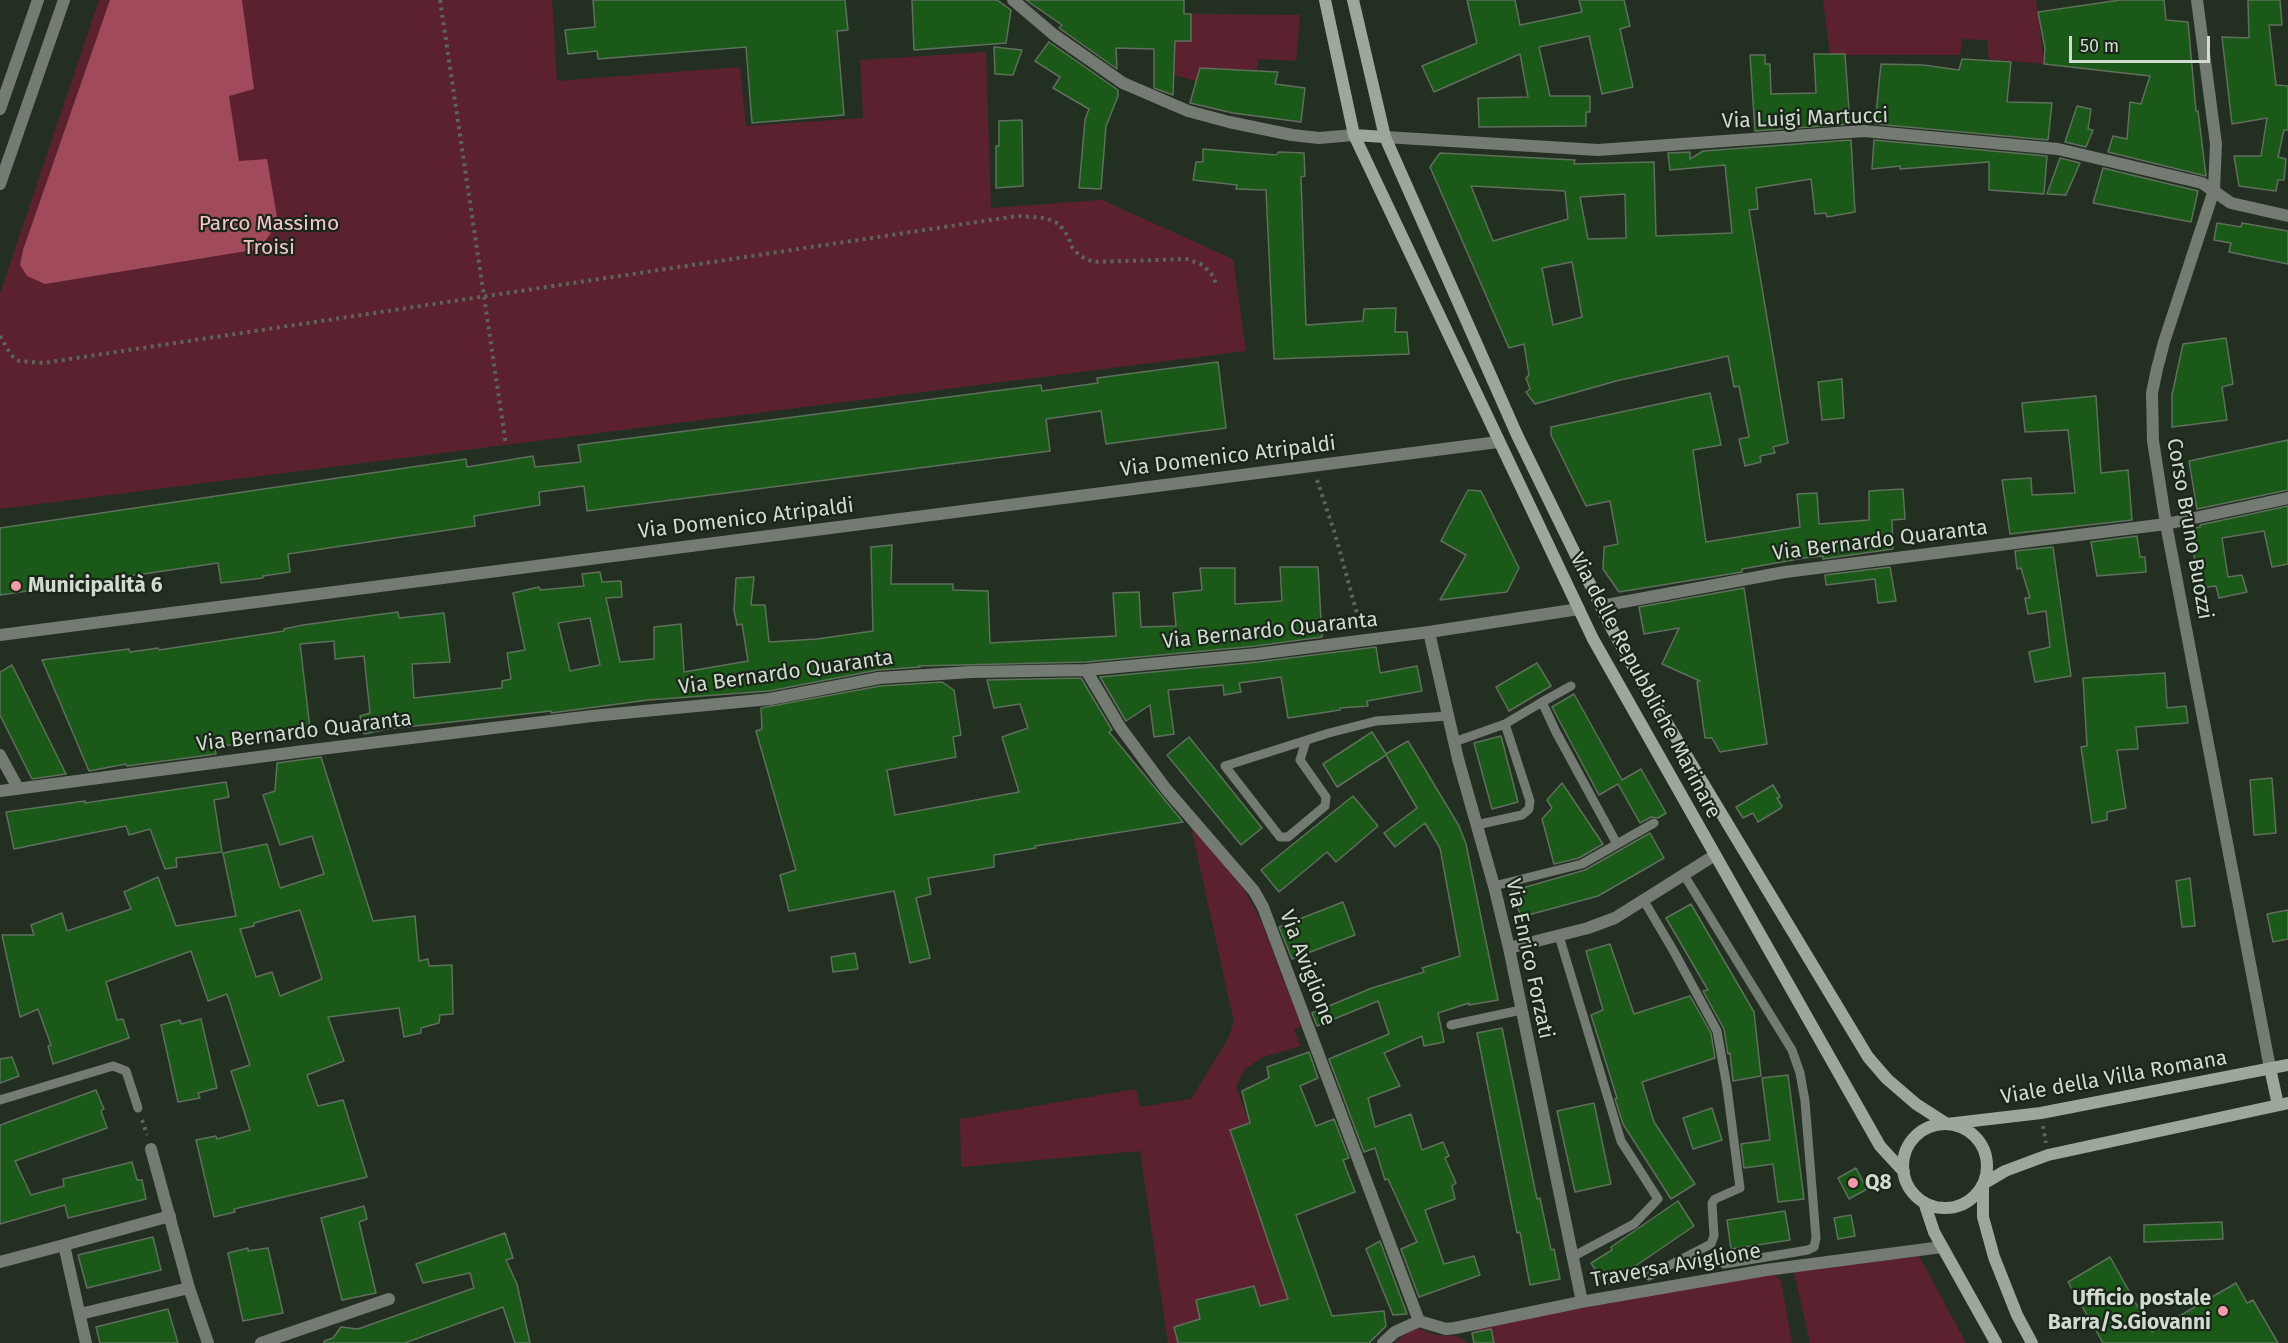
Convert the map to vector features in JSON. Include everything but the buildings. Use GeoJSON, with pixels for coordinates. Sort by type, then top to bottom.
{"type":"FeatureCollection","features":[{"type":"Feature","properties":{"kind":"main road","name":"Via delle Repubbliche Marinare"},"geometry":{"type":"LineString","coordinates":[[1326,0],[1354,135],[1593,639],[1880,1146],[1904,1172]]}},
{"type":"Feature","properties":{"kind":"main road","name":"Via delle Repubbliche Marinare"},"geometry":{"type":"LineString","coordinates":[[1353,0],[1385,137],[1517,435],[1632,665],[1868,1057],[1887,1079],[1916,1104],[1947,1124]]}},
{"type":"Feature","properties":{"kind":"main road"},"geometry":{"type":"LineString","coordinates":[[1354,135],[1385,137]]}},
{"type":"Feature","properties":{"kind":"main road"},"geometry":{"type":"LineString","coordinates":[[1498,442],[1517,435]]}},
{"type":"Feature","properties":{"kind":"main road"},"geometry":{"type":"LineString","coordinates":[[1579,609],[1601,606]]}},
{"type":"Feature","properties":{"kind":"main road","name":"Viale della Villa Romana"},"geometry":{"type":"LineString","coordinates":[[1947,1124],[2041,1113],[2288,1065]]}},
{"type":"Feature","properties":{"kind":"main road"},"geometry":{"type":"LineString","coordinates":[[2032,1343],[2017,1315],[1994,1257],[1983,1217],[1983,1184],[1987,1162],[1982,1146],[1973,1135],[1962,1128],[1947,1124],[1934,1126],[1919,1133],[1906,1151],[1904,1172],[1906,1182],[1915,1196],[1924,1202],[1941,1208],[1953,1207],[1968,1202],[1983,1184],[2005,1171],[2048,1155],[2283,1104],[2271,1068]]}},
{"type":"Feature","properties":{"kind":"main road"},"geometry":{"type":"LineString","coordinates":[[1924,1202],[1934,1232],[1996,1343]]}},
{"type":"Feature","properties":{"kind":"street"},"geometry":{"type":"LineString","coordinates":[[0,109],[38,0]]}},
{"type":"Feature","properties":{"kind":"street"},"geometry":{"type":"LineString","coordinates":[[0,184],[64,0]]}},
{"type":"Feature","properties":{"kind":"street"},"geometry":{"type":"LineString","coordinates":[[1013,0],[1054,35],[1123,83],[1179,108],[1229,122],[1292,135],[1319,138],[1354,135]]}},
{"type":"Feature","properties":{"kind":"street","name":"Corso Bruno Buozzi"},"geometry":{"type":"LineString","coordinates":[[2197,0],[2216,144],[2214,190],[2164,342],[2152,393],[2152,441],[2271,1068]]}},
{"type":"Feature","properties":{"kind":"street","name":"Via Luigi Martucci"},"geometry":{"type":"LineString","coordinates":[[1385,137],[1598,150],[1864,132],[2058,149],[2202,183],[2231,202],[2288,216]]}},
{"type":"Feature","properties":{"kind":"street","name":"Via Domenico Atripaldi"},"geometry":{"type":"LineString","coordinates":[[0,635],[1498,442]]}},
{"type":"Feature","properties":{"kind":"street","name":"Via Bernardo Quaranta"},"geometry":{"type":"LineString","coordinates":[[1601,606],[1785,572],[2166,524],[2288,498]]}},
{"type":"Feature","properties":{"kind":"street","name":"Via Bernardo Quaranta"},"geometry":{"type":"LineString","coordinates":[[0,791],[592,716],[770,699],[879,678],[971,672],[1086,670],[1257,654],[1429,632],[1579,609]]}},
{"type":"Feature","properties":{"kind":"street","name":"Via Enrico Forzati"},"geometry":{"type":"LineString","coordinates":[[1429,632],[1454,742],[1509,948],[1581,1297]]}},
{"type":"Feature","properties":{"kind":"street","name":"Via Aviglione"},"geometry":{"type":"LineString","coordinates":[[1086,670],[1126,736],[1166,789],[1254,891],[1263,908],[1419,1321]]}},
{"type":"Feature","properties":{"kind":"street"},"geometry":{"type":"LineString","coordinates":[[0,755],[18,788]]}},
{"type":"Feature","properties":{"kind":"street"},"geometry":{"type":"LineString","coordinates":[[1509,948],[1559,936],[1615,918],[1715,855]]}},
{"type":"Feature","properties":{"kind":"street"},"geometry":{"type":"LineString","coordinates":[[151,1149],[189,1288],[208,1343]]}},
{"type":"Feature","properties":{"kind":"street"},"geometry":{"type":"LineString","coordinates":[[0,1262],[170,1216]]}},
{"type":"Feature","properties":{"kind":"street"},"geometry":{"type":"LineString","coordinates":[[64,1245],[86,1343]]}},
{"type":"Feature","properties":{"kind":"street","name":"Traversa Aviglione"},"geometry":{"type":"LineString","coordinates":[[1419,1321],[1436,1327],[1455,1328],[1581,1302],[1766,1270],[1942,1247]]}},
{"type":"Feature","properties":{"kind":"street"},"geometry":{"type":"LineString","coordinates":[[80,1314],[189,1288]]}},
{"type":"Feature","properties":{"kind":"street"},"geometry":{"type":"LineString","coordinates":[[261,1343],[389,1299]]}},
{"type":"Feature","properties":{"kind":"street"},"geometry":{"type":"LineString","coordinates":[[1383,1343],[1395,1332],[1419,1321]]}},
{"type":"Feature","properties":{"kind":"lane"},"geometry":{"type":"LineString","coordinates":[[1454,742],[1506,724],[1571,686]]}},
{"type":"Feature","properties":{"kind":"lane"},"geometry":{"type":"LineString","coordinates":[[1542,702],[1565,750],[1617,844]]}},
{"type":"Feature","properties":{"kind":"lane"},"geometry":{"type":"LineString","coordinates":[[1306,741],[1300,760],[1326,797],[1325,806],[1288,837],[1280,837],[1225,766],[1329,733],[1376,721],[1448,716]]}},
{"type":"Feature","properties":{"kind":"lane"},"geometry":{"type":"LineString","coordinates":[[1476,825],[1522,815],[1530,809],[1530,801],[1506,724]]}},
{"type":"Feature","properties":{"kind":"lane"},"geometry":{"type":"LineString","coordinates":[[1494,886],[1582,864],[1654,823]]}},
{"type":"Feature","properties":{"kind":"lane"},"geometry":{"type":"LineString","coordinates":[[1684,875],[1792,1050],[1797,1060],[1805,1101],[1816,1244],[1808,1250],[1724,1264]]}},
{"type":"Feature","properties":{"kind":"lane"},"geometry":{"type":"LineString","coordinates":[[1644,901],[1717,1030],[1740,1188],[1715,1199],[1712,1203],[1714,1236],[1711,1244],[1649,1276]]}},
{"type":"Feature","properties":{"kind":"lane"},"geometry":{"type":"LineString","coordinates":[[1559,936],[1621,1142],[1658,1198],[1634,1224],[1572,1257]]}},
{"type":"Feature","properties":{"kind":"lane"},"geometry":{"type":"LineString","coordinates":[[1451,1025],[1521,1010]]}},
{"type":"Feature","properties":{"kind":"lane"},"geometry":{"type":"LineString","coordinates":[[0,1100],[113,1066],[126,1071],[138,1108]]}},
{"type":"Feature","properties":{"kind":"path"},"geometry":{"type":"LineString","coordinates":[[440,0],[506,445]]}},
{"type":"Feature","properties":{"kind":"path"},"geometry":{"type":"LineString","coordinates":[[0,336],[11,356],[19,361],[43,363],[1017,216],[1046,218],[1059,224],[1080,256],[1093,262],[1187,259],[1203,265],[1213,276],[1217,286]]}},
{"type":"Feature","properties":{"kind":"path"},"geometry":{"type":"LineString","coordinates":[[1312,466],[1335,534],[1364,640]]}},
{"type":"Feature","properties":{"kind":"path"},"geometry":{"type":"LineString","coordinates":[[138,1108],[151,1149]]}},
{"type":"Feature","properties":{"kind":"path"},"geometry":{"type":"LineString","coordinates":[[2043,1123],[2046,1143]]}},
{"type":"Feature","properties":{"kind":"green space","name":"Parco Massimo Troisi"},"geometry":{"type":"Polygon","coordinates":[[[99,0],[552,0],[557,81],[740,67],[746,126],[863,118],[860,60],[986,52],[991,208],[1102,200],[1233,259],[1246,351],[0,509],[0,294],[99,0]]]}},
{"type":"Feature","properties":{"kind":"green space"},"geometry":{"type":"Polygon","coordinates":[[[1823,0],[2036,0],[2044,64],[1989,59],[1987,40],[1962,39],[1960,55],[1830,55],[1823,0]]]}},
{"type":"Feature","properties":{"kind":"green space"},"geometry":{"type":"Polygon","coordinates":[[[1191,14],[1300,15],[1296,61],[1259,59],[1257,70],[1200,68],[1196,81],[1174,75],[1175,41],[1191,41],[1191,14]]]}},
{"type":"Feature","properties":{"kind":"green space"},"geometry":{"type":"Polygon","coordinates":[[[1190,822],[1245,891],[1261,921],[1301,1026],[1294,1030],[1301,1046],[1263,1057],[1245,1069],[1236,1086],[1249,1123],[1293,1211],[1337,1330],[1284,1343],[1168,1343],[1140,1151],[961,1167],[960,1119],[1136,1089],[1140,1107],[1191,1099],[1228,1039],[1234,1022],[1190,822]]]}},
{"type":"Feature","properties":{"kind":"green space"},"geometry":{"type":"Polygon","coordinates":[[[1919,1256],[1966,1343],[1810,1343],[1794,1272],[1919,1256]]]}},
{"type":"Feature","properties":{"kind":"green space"},"geometry":{"type":"Polygon","coordinates":[[[1774,1274],[1781,1281],[1792,1343],[1476,1343],[1474,1327],[1774,1274]]]}},
{"type":"Feature","properties":{"kind":"green space"},"geometry":{"type":"Polygon","coordinates":[[[1418,1328],[1435,1335],[1456,1336],[1468,1343],[1394,1343],[1408,1332],[1418,1328]]]}},
{"type":"Feature","properties":{"kind":"shaded area"},"geometry":{"type":"Polygon","coordinates":[[[110,0],[242,0],[254,89],[229,96],[239,161],[267,159],[277,217],[271,233],[259,249],[45,284],[27,276],[20,265],[23,250],[110,0]]]}},
{"type":"Feature","properties":{"kind":"place","name":"Municipalità 6"},"geometry":{"type":"Point","coordinates":[16,586]}},
{"type":"Feature","properties":{"kind":"place","name":"Q8"},"geometry":{"type":"Point","coordinates":[1853,1183]}},
{"type":"Feature","properties":{"kind":"place","name":"Ufficio postale Barra/S.Giovanni"},"geometry":{"type":"Point","coordinates":[2223,1311]}}]}
